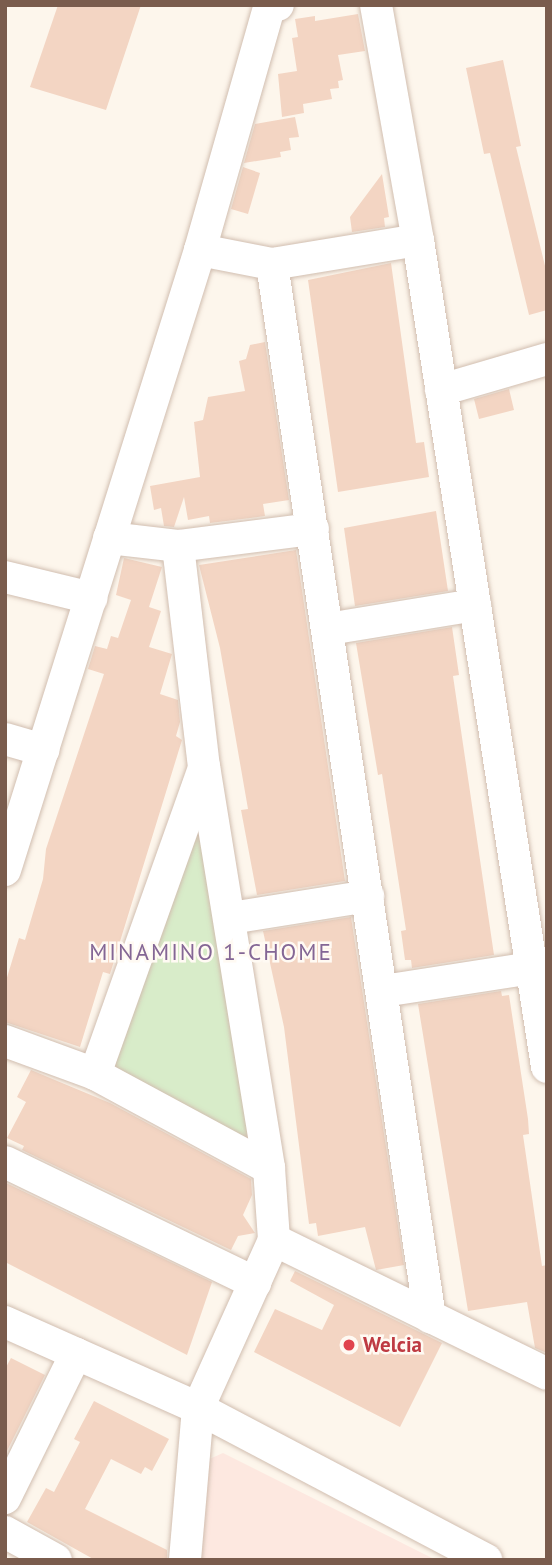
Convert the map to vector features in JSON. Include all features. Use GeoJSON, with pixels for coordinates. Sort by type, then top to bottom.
{"type":"FeatureCollection","features":[{"type":"Feature","properties":{"kind":"street"},"geometry":{"type":"LineString","coordinates":[[5,870],[200,250],[269,6],[278,5]]}},
{"type":"Feature","properties":{"kind":"street"},"geometry":{"type":"LineString","coordinates":[[376,5],[418,240],[547,1067]]}},
{"type":"Feature","properties":{"kind":"street"},"geometry":{"type":"LineString","coordinates":[[200,250],[272,264],[418,240]]}},
{"type":"Feature","properties":{"kind":"street"},"geometry":{"type":"LineString","coordinates":[[272,264],[430,1317]]}},
{"type":"Feature","properties":{"kind":"street"},"geometry":{"type":"LineString","coordinates":[[441,390],[547,359]]}},
{"type":"Feature","properties":{"kind":"street"},"geometry":{"type":"LineString","coordinates":[[109,538],[178,546],[313,529]]}},
{"type":"Feature","properties":{"kind":"street"},"geometry":{"type":"LineString","coordinates":[[178,546],[204,766],[231,918],[269,1168],[274,1240],[198,1408],[185,1560]]}},
{"type":"Feature","properties":{"kind":"street"},"geometry":{"type":"LineString","coordinates":[[5,577],[91,598]]}},
{"type":"Feature","properties":{"kind":"street"},"geometry":{"type":"LineString","coordinates":[[328,629],[475,605]]}},
{"type":"Feature","properties":{"kind":"street"},"geometry":{"type":"LineString","coordinates":[[5,738],[43,750]]}},
{"type":"Feature","properties":{"kind":"street"},"geometry":{"type":"LineString","coordinates":[[95,1074],[204,766]]}},
{"type":"Feature","properties":{"kind":"street"},"geometry":{"type":"LineString","coordinates":[[231,918],[368,896]]}},
{"type":"Feature","properties":{"kind":"street"},"geometry":{"type":"LineString","coordinates":[[383,991],[531,968]]}},
{"type":"Feature","properties":{"kind":"street"},"geometry":{"type":"LineString","coordinates":[[5,1041],[95,1074],[269,1168]]}},
{"type":"Feature","properties":{"kind":"street"},"geometry":{"type":"LineString","coordinates":[[5,1162],[255,1283]]}},
{"type":"Feature","properties":{"kind":"street"},"geometry":{"type":"LineString","coordinates":[[274,1240],[547,1374]]}},
{"type":"Feature","properties":{"kind":"street"},"geometry":{"type":"LineString","coordinates":[[5,1322],[198,1408],[474,1557]]}},
{"type":"Feature","properties":{"kind":"street"},"geometry":{"type":"LineString","coordinates":[[5,1498],[76,1354]]}},
{"type":"Feature","properties":{"kind":"street"},"geometry":{"type":"LineString","coordinates":[[5,1532],[56,1560]]}},
{"type":"Feature","properties":{"kind":"shaded area"},"geometry":{"type":"Polygon","coordinates":[[[223,1453],[436,1560],[195,1560],[205,1461],[223,1453]]]}},
{"type":"Feature","properties":{"kind":"green space"},"geometry":{"type":"Polygon","coordinates":[[[190,815],[206,816],[255,1134],[241,1144],[113,1080],[114,1057],[190,815]]]}},
{"type":"Feature","properties":{"kind":"building"},"geometry":{"type":"Polygon","coordinates":[[[58,5],[141,5],[106,110],[30,87],[58,5]]]}},
{"type":"Feature","properties":{"kind":"building"},"geometry":{"type":"Polygon","coordinates":[[[358,14],[365,51],[338,55],[343,80],[338,81],[339,88],[330,89],[332,99],[303,104],[304,113],[282,117],[278,74],[297,71],[292,38],[298,37],[295,19],[315,16],[315,21],[358,14]]]}},
{"type":"Feature","properties":{"kind":"building"},"geometry":{"type":"Polygon","coordinates":[[[503,60],[521,146],[516,147],[547,274],[547,310],[529,315],[490,153],[484,154],[466,68],[503,60]]]}},
{"type":"Feature","properties":{"kind":"building"},"geometry":{"type":"Polygon","coordinates":[[[295,117],[299,137],[289,138],[291,150],[280,152],[281,157],[244,163],[255,124],[295,117]]]}},
{"type":"Feature","properties":{"kind":"building"},"geometry":{"type":"Polygon","coordinates":[[[243,167],[260,173],[248,214],[231,209],[243,167]]]}},
{"type":"Feature","properties":{"kind":"building"},"geometry":{"type":"Polygon","coordinates":[[[382,174],[389,217],[384,218],[385,227],[352,232],[350,217],[382,174]]]}},
{"type":"Feature","properties":{"kind":"building"},"geometry":{"type":"Polygon","coordinates":[[[391,263],[416,443],[424,442],[429,477],[338,492],[308,280],[391,263]]]}},
{"type":"Feature","properties":{"kind":"building"},"geometry":{"type":"Polygon","coordinates":[[[265,342],[289,500],[263,504],[265,516],[210,523],[209,516],[188,520],[184,497],[174,527],[164,526],[161,508],[154,510],[150,486],[200,477],[194,422],[203,420],[208,397],[245,391],[239,361],[246,359],[250,345],[265,342]]]}},
{"type":"Feature","properties":{"kind":"building"},"geometry":{"type":"Polygon","coordinates":[[[509,389],[514,410],[479,419],[474,399],[509,389]]]}},
{"type":"Feature","properties":{"kind":"building"},"geometry":{"type":"Polygon","coordinates":[[[436,511],[448,591],[355,606],[344,528],[436,511]]]}},
{"type":"Feature","properties":{"kind":"building"},"geometry":{"type":"Polygon","coordinates":[[[296,550],[345,881],[257,895],[241,810],[248,809],[220,648],[199,565],[296,550]]]}},
{"type":"Feature","properties":{"kind":"building"},"geometry":{"type":"Polygon","coordinates":[[[124,558],[162,567],[149,607],[161,611],[149,647],[172,654],[160,694],[178,700],[180,722],[176,736],[182,740],[110,974],[103,972],[80,1047],[5,1022],[5,984],[19,938],[25,940],[43,879],[46,849],[104,674],[88,669],[95,646],[107,649],[111,636],[118,638],[131,600],[116,595],[124,558]]]}},
{"type":"Feature","properties":{"kind":"building"},"geometry":{"type":"Polygon","coordinates":[[[452,627],[459,675],[453,676],[494,955],[412,968],[411,960],[405,960],[401,931],[406,930],[382,774],[378,775],[356,643],[452,627]]]}},
{"type":"Feature","properties":{"kind":"building"},"geometry":{"type":"Polygon","coordinates":[[[351,917],[404,1265],[376,1270],[365,1227],[318,1236],[316,1223],[309,1224],[284,1027],[263,931],[351,917]]]}},
{"type":"Feature","properties":{"kind":"building"},"geometry":{"type":"Polygon","coordinates":[[[501,991],[502,996],[509,995],[528,1119],[529,1134],[523,1135],[542,1266],[547,1265],[547,1353],[535,1348],[527,1302],[468,1311],[418,1004],[501,991]]]}},
{"type":"Feature","properties":{"kind":"building"},"geometry":{"type":"Polygon","coordinates":[[[31,1070],[110,1103],[251,1179],[252,1195],[243,1215],[255,1233],[238,1236],[231,1250],[22,1150],[24,1146],[7,1138],[26,1102],[17,1097],[31,1070]]]}},
{"type":"Feature","properties":{"kind":"building"},"geometry":{"type":"Polygon","coordinates":[[[6,1183],[212,1282],[187,1355],[5,1262],[6,1183]]]}},
{"type":"Feature","properties":{"kind":"building","name":"Welcia"},"geometry":{"type":"Polygon","coordinates":[[[295,1271],[442,1343],[400,1427],[254,1352],[275,1309],[322,1330],[334,1305],[290,1281],[295,1271]]]}},
{"type":"Feature","properties":{"kind":"building"},"geometry":{"type":"Polygon","coordinates":[[[11,1358],[45,1375],[5,1455],[5,1369],[11,1358]]]}},
{"type":"Feature","properties":{"kind":"building"},"geometry":{"type":"Polygon","coordinates":[[[94,1401],[169,1439],[152,1471],[145,1467],[141,1474],[111,1459],[85,1509],[167,1550],[167,1560],[95,1560],[27,1522],[46,1488],[54,1492],[80,1442],[74,1439],[94,1401]]]}},
{"type":"Feature","properties":{"kind":"place","name":"Welcia"},"geometry":{"type":"Point","coordinates":[349,1345]}},
{"type":"Feature","properties":{"kind":"district","name":"MINAMINO 1-CHOME"},"geometry":{"type":"Point","coordinates":[211,952]}}]}
